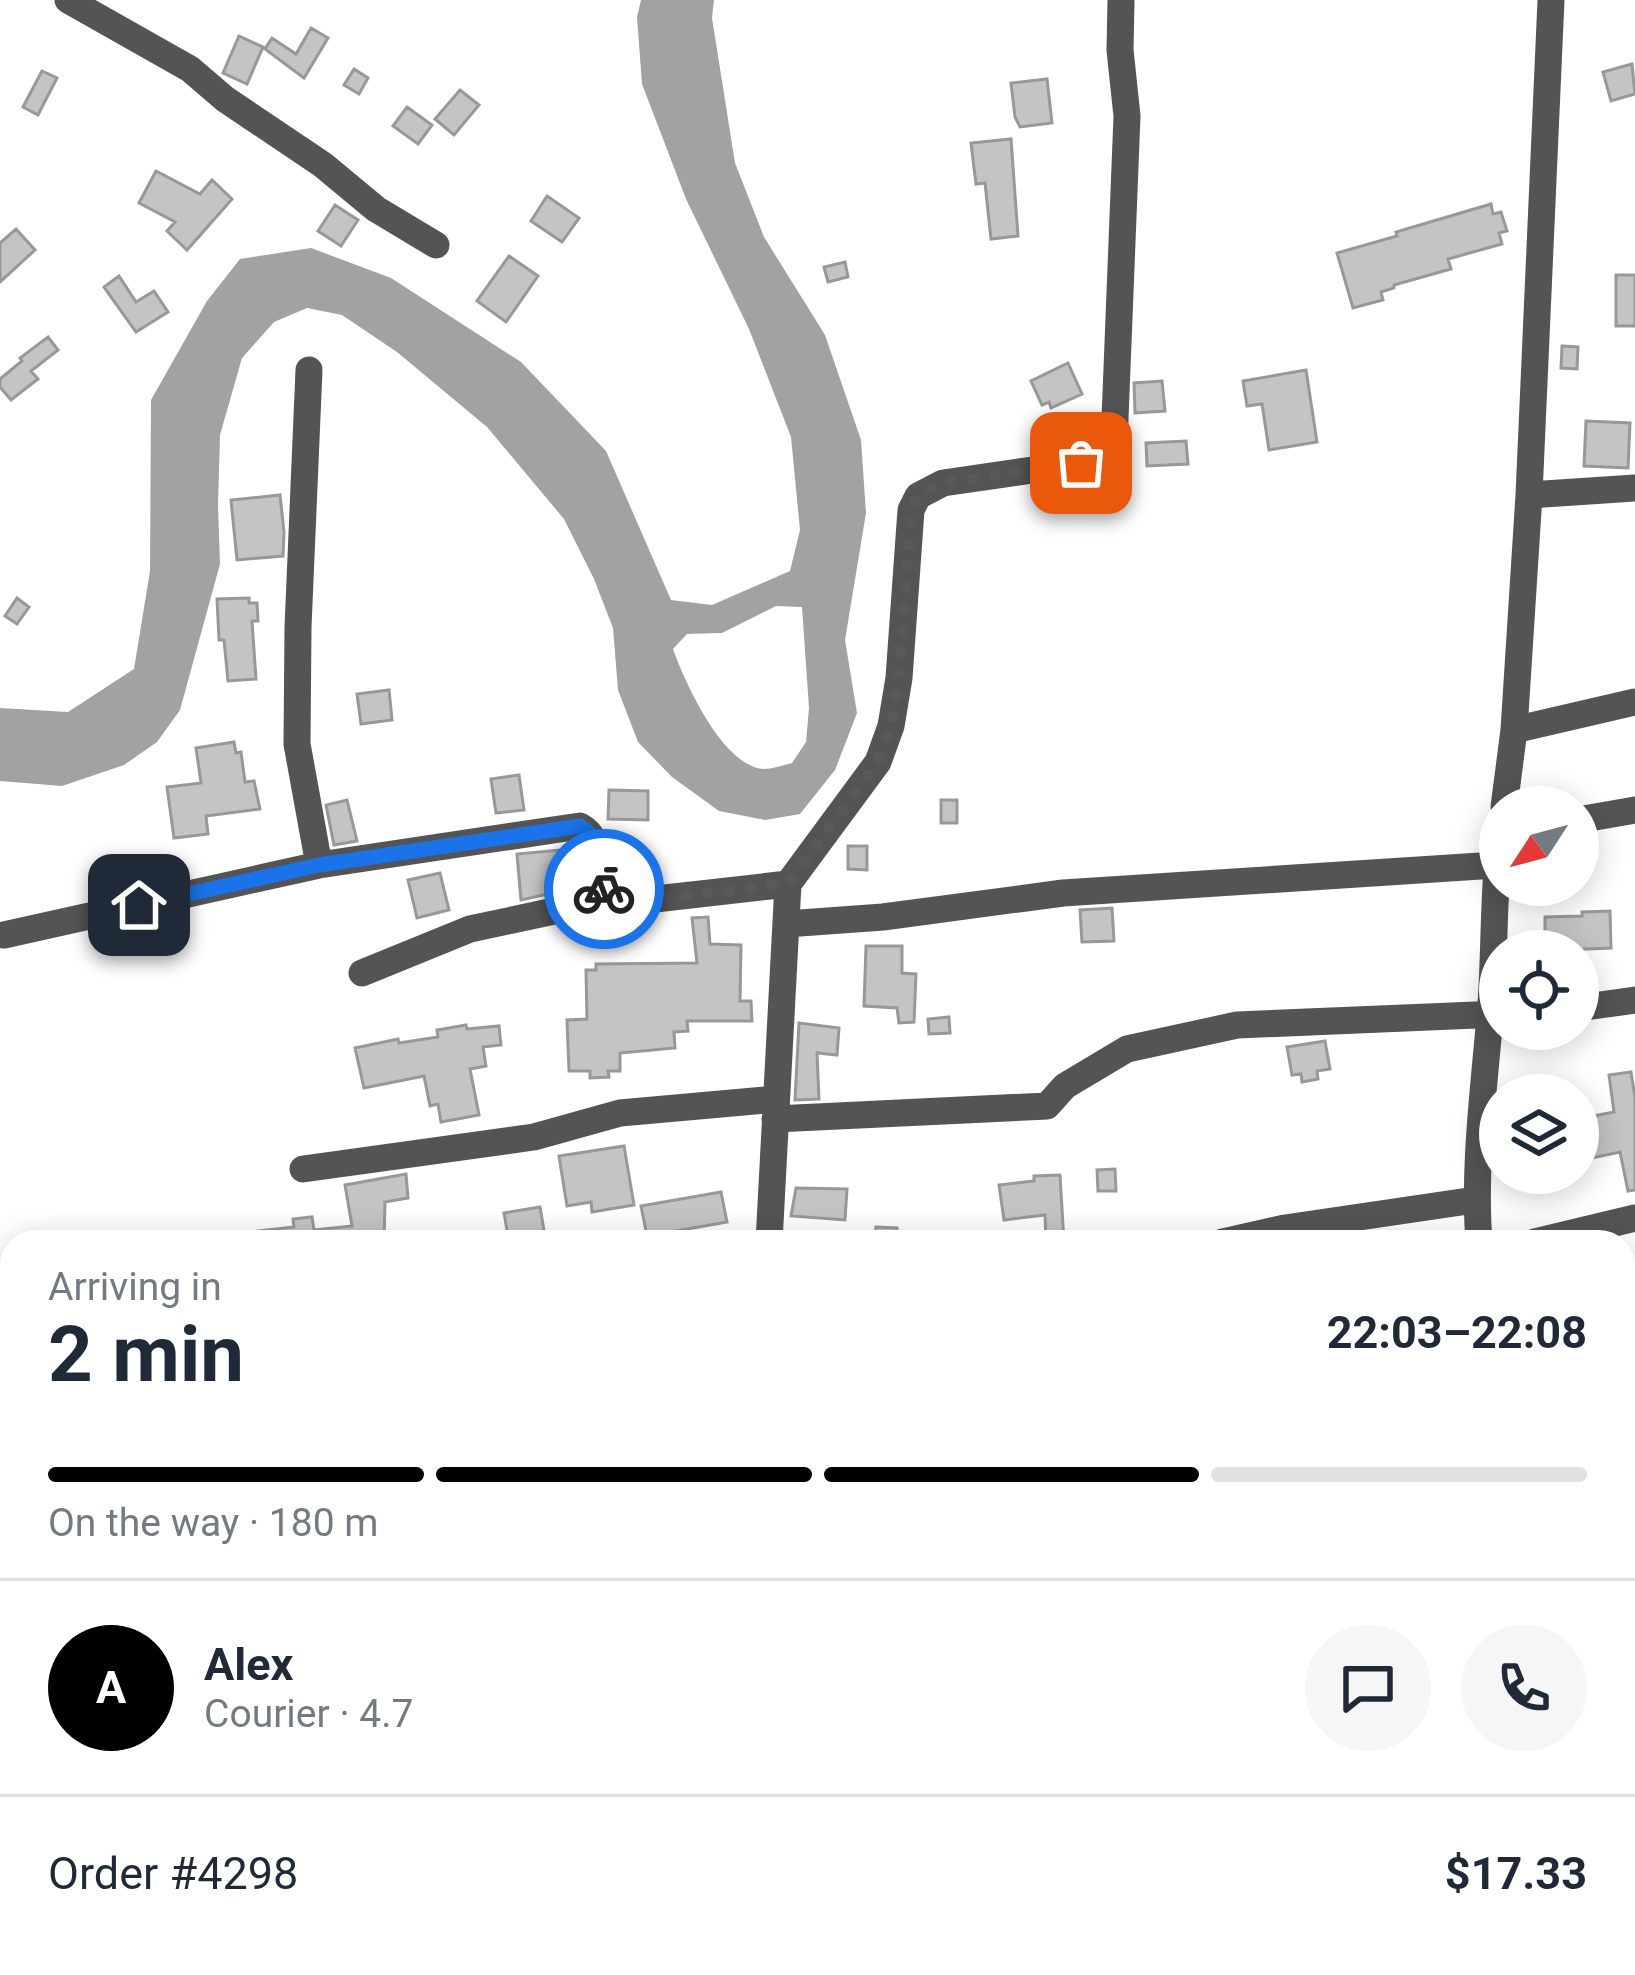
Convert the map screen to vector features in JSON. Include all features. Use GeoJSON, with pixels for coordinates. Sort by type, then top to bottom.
{"type":"FeatureCollection","features":[{"type":"Feature","properties":{"kind":"street"},"geometry":{"type":"LineString","coordinates":[[68,0],[190,69],[376,209],[436,245]]}},
{"type":"Feature","properties":{"kind":"street"},"geometry":{"type":"LineString","coordinates":[[770,1230],[788,884],[878,762],[891,726],[911,510],[918,496],[943,483],[1081,463],[1114,444],[1127,116],[1121,0]]}},
{"type":"Feature","properties":{"kind":"street"},"geometry":{"type":"LineString","coordinates":[[1507,786],[1529,495],[1551,0]]}},
{"type":"Feature","properties":{"kind":"street"},"geometry":{"type":"LineString","coordinates":[[309,370],[297,744],[319,865]]}},
{"type":"Feature","properties":{"kind":"street"},"geometry":{"type":"LineString","coordinates":[[1529,495],[1635,488]]}},
{"type":"Feature","properties":{"kind":"street"},"geometry":{"type":"LineString","coordinates":[[1514,730],[1635,702]]}},
{"type":"Feature","properties":{"kind":"street"},"geometry":{"type":"LineString","coordinates":[[1599,816],[1635,810]]}},
{"type":"Feature","properties":{"kind":"street"},"geometry":{"type":"LineString","coordinates":[[4,935],[319,865],[580,826],[592,832],[598,872],[604,889],[614,898],[629,902],[788,884]]}},
{"type":"Feature","properties":{"kind":"street"},"geometry":{"type":"LineString","coordinates":[[786,924],[1479,853]]}},
{"type":"Feature","properties":{"kind":"street"},"geometry":{"type":"LineString","coordinates":[[362,973],[470,929],[614,898]]}},
{"type":"Feature","properties":{"kind":"street"},"geometry":{"type":"LineString","coordinates":[[1599,1005],[1635,1000]]}},
{"type":"Feature","properties":{"kind":"street"},"geometry":{"type":"LineString","coordinates":[[303,1169],[534,1137],[620,1113],[1047,1106],[1065,1086],[1127,1048],[1237,1025],[1479,1016]]}},
{"type":"Feature","properties":{"kind":"street"},"geometry":{"type":"LineString","coordinates":[[1478,1230],[1475,1200],[1491,1050]]}},
{"type":"Feature","properties":{"kind":"street"},"geometry":{"type":"LineString","coordinates":[[1276,1230],[1475,1200]]}},
{"type":"Feature","properties":{"kind":"street"},"geometry":{"type":"LineString","coordinates":[[1587,1230],[1635,1219]]}},
{"type":"Feature","properties":{"kind":"shaded area"},"geometry":{"type":"Polygon","coordinates":[[[641,0],[714,0],[712,18],[735,163],[764,237],[825,335],[861,440],[866,513],[845,640],[857,713],[835,770],[800,814],[765,820],[719,811],[672,777],[638,742],[618,690],[613,628],[564,519],[487,427],[397,352],[342,315],[307,308],[274,322],[242,358],[220,435],[220,564],[180,710],[157,742],[124,765],[62,786],[0,781],[0,708],[68,712],[134,669],[150,571],[151,400],[207,301],[240,259],[311,248],[391,278],[521,362],[606,451],[671,600],[712,605],[790,571],[800,530],[791,437],[749,329],[686,199],[642,84],[637,17],[641,0]],[[776,606],[722,633],[687,634],[673,649],[694,698],[716,733],[741,760],[759,768],[792,763],[806,742],[809,708],[802,607],[776,606]]]}},
{"type":"Feature","properties":{"kind":"building"},"geometry":{"type":"Polygon","coordinates":[[[311,28],[328,38],[304,78],[265,49],[272,38],[296,54],[311,28]]]}},
{"type":"Feature","properties":{"kind":"building"},"geometry":{"type":"Polygon","coordinates":[[[239,36],[263,47],[247,84],[223,73],[239,36]]]}},
{"type":"Feature","properties":{"kind":"building"},"geometry":{"type":"Polygon","coordinates":[[[1632,64],[1635,94],[1611,101],[1603,72],[1632,64]]]}},
{"type":"Feature","properties":{"kind":"building"},"geometry":{"type":"Polygon","coordinates":[[[354,69],[368,78],[359,94],[344,85],[354,69]]]}},
{"type":"Feature","properties":{"kind":"building"},"geometry":{"type":"Polygon","coordinates":[[[42,71],[57,78],[38,115],[23,107],[42,71]]]}},
{"type":"Feature","properties":{"kind":"building"},"geometry":{"type":"Polygon","coordinates":[[[1047,79],[1052,123],[1020,127],[1011,83],[1047,79]]]}},
{"type":"Feature","properties":{"kind":"building"},"geometry":{"type":"Polygon","coordinates":[[[460,90],[479,105],[454,135],[435,119],[460,90]]]}},
{"type":"Feature","properties":{"kind":"building"},"geometry":{"type":"Polygon","coordinates":[[[407,107],[432,125],[418,144],[393,126],[407,107]]]}},
{"type":"Feature","properties":{"kind":"building"},"geometry":{"type":"Polygon","coordinates":[[[1011,139],[1018,236],[991,239],[985,183],[976,184],[971,143],[1011,139]]]}},
{"type":"Feature","properties":{"kind":"building"},"geometry":{"type":"Polygon","coordinates":[[[156,171],[200,194],[212,180],[232,199],[187,250],[167,231],[175,222],[139,203],[156,171]]]}},
{"type":"Feature","properties":{"kind":"building"},"geometry":{"type":"Polygon","coordinates":[[[547,196],[579,218],[562,242],[531,221],[547,196]]]}},
{"type":"Feature","properties":{"kind":"building"},"geometry":{"type":"Polygon","coordinates":[[[1491,204],[1493,214],[1501,212],[1507,231],[1499,233],[1502,244],[1448,259],[1451,269],[1394,285],[1381,292],[1383,300],[1353,308],[1337,253],[1491,204]]]}},
{"type":"Feature","properties":{"kind":"building"},"geometry":{"type":"Polygon","coordinates":[[[335,205],[358,220],[341,246],[318,231],[335,205]]]}},
{"type":"Feature","properties":{"kind":"building"},"geometry":{"type":"Polygon","coordinates":[[[16,229],[35,250],[0,282],[0,243],[16,229]]]}},
{"type":"Feature","properties":{"kind":"building"},"geometry":{"type":"Polygon","coordinates":[[[509,256],[538,276],[506,322],[477,301],[509,256]]]}},
{"type":"Feature","properties":{"kind":"building"},"geometry":{"type":"Polygon","coordinates":[[[845,262],[848,277],[828,282],[824,267],[845,262]]]}},
{"type":"Feature","properties":{"kind":"building"},"geometry":{"type":"Polygon","coordinates":[[[1616,275],[1635,275],[1635,326],[1616,326],[1616,275]]]}},
{"type":"Feature","properties":{"kind":"building"},"geometry":{"type":"Polygon","coordinates":[[[119,276],[136,302],[154,291],[168,312],[136,332],[104,287],[119,276]]]}},
{"type":"Feature","properties":{"kind":"building"},"geometry":{"type":"Polygon","coordinates":[[[48,337],[58,350],[31,371],[38,379],[11,400],[0,387],[0,379],[48,337]]]}},
{"type":"Feature","properties":{"kind":"building"},"geometry":{"type":"Polygon","coordinates":[[[1562,346],[1578,347],[1577,369],[1561,368],[1562,346]]]}},
{"type":"Feature","properties":{"kind":"building"},"geometry":{"type":"Polygon","coordinates":[[[1068,363],[1082,394],[1051,408],[1049,402],[1042,405],[1031,381],[1068,363]]]}},
{"type":"Feature","properties":{"kind":"building"},"geometry":{"type":"Polygon","coordinates":[[[1306,370],[1317,442],[1269,450],[1262,404],[1247,406],[1243,381],[1306,370]]]}},
{"type":"Feature","properties":{"kind":"building"},"geometry":{"type":"Polygon","coordinates":[[[1162,381],[1165,411],[1135,413],[1134,383],[1162,381]]]}},
{"type":"Feature","properties":{"kind":"building"},"geometry":{"type":"Polygon","coordinates":[[[1586,421],[1630,423],[1628,468],[1584,466],[1586,421]]]}},
{"type":"Feature","properties":{"kind":"building"},"geometry":{"type":"Polygon","coordinates":[[[1186,441],[1188,464],[1147,466],[1146,443],[1186,441]]]}},
{"type":"Feature","properties":{"kind":"building"},"geometry":{"type":"Polygon","coordinates":[[[280,495],[283,556],[237,560],[231,500],[280,495]]]}},
{"type":"Feature","properties":{"kind":"building"},"geometry":{"type":"Polygon","coordinates":[[[17,598],[29,607],[17,624],[5,616],[17,598]]]}},
{"type":"Feature","properties":{"kind":"building"},"geometry":{"type":"Polygon","coordinates":[[[249,598],[249,603],[257,603],[258,621],[252,621],[256,679],[228,681],[217,599],[249,598]]]}},
{"type":"Feature","properties":{"kind":"building"},"geometry":{"type":"Polygon","coordinates":[[[389,690],[392,720],[361,724],[357,694],[389,690]]]}},
{"type":"Feature","properties":{"kind":"building"},"geometry":{"type":"Polygon","coordinates":[[[234,742],[236,753],[241,752],[245,782],[254,781],[260,809],[206,816],[208,834],[174,838],[167,787],[201,783],[196,748],[234,742]]]}},
{"type":"Feature","properties":{"kind":"building"},"geometry":{"type":"Polygon","coordinates":[[[519,775],[524,810],[496,813],[491,779],[519,775]]]}},
{"type":"Feature","properties":{"kind":"building"},"geometry":{"type":"Polygon","coordinates":[[[609,790],[648,791],[648,820],[608,819],[609,790]]]}},
{"type":"Feature","properties":{"kind":"building"},"geometry":{"type":"Polygon","coordinates":[[[347,800],[357,841],[334,845],[326,805],[347,800]]]}},
{"type":"Feature","properties":{"kind":"building"},"geometry":{"type":"Polygon","coordinates":[[[941,800],[957,800],[957,823],[941,823],[941,800]]]}},
{"type":"Feature","properties":{"kind":"building"},"geometry":{"type":"Polygon","coordinates":[[[848,846],[867,846],[867,870],[848,869],[848,846]]]}},
{"type":"Feature","properties":{"kind":"building"},"geometry":{"type":"Polygon","coordinates":[[[572,849],[575,888],[521,900],[517,854],[572,849]]]}},
{"type":"Feature","properties":{"kind":"building"},"geometry":{"type":"Polygon","coordinates":[[[440,873],[449,910],[417,918],[408,880],[440,873]]]}},
{"type":"Feature","properties":{"kind":"building"},"geometry":{"type":"Polygon","coordinates":[[[1112,908],[1114,941],[1082,942],[1080,910],[1112,908]]]}},
{"type":"Feature","properties":{"kind":"building"},"geometry":{"type":"Polygon","coordinates":[[[1610,911],[1611,948],[1599,948],[1599,930],[1545,930],[1545,917],[1582,916],[1582,912],[1610,911]]]}},
{"type":"Feature","properties":{"kind":"building"},"geometry":{"type":"Polygon","coordinates":[[[708,917],[710,944],[741,945],[740,1001],[751,1001],[752,1021],[687,1021],[688,1031],[674,1032],[675,1048],[620,1053],[620,1071],[608,1071],[609,1077],[590,1078],[590,1071],[569,1071],[567,1020],[587,1019],[586,970],[596,970],[596,964],[697,963],[692,918],[708,917]]]}},
{"type":"Feature","properties":{"kind":"building"},"geometry":{"type":"Polygon","coordinates":[[[866,946],[902,946],[902,973],[916,974],[914,1022],[899,1023],[897,1008],[864,1006],[866,946]]]}},
{"type":"Feature","properties":{"kind":"building"},"geometry":{"type":"Polygon","coordinates":[[[949,1017],[950,1033],[929,1034],[928,1019],[949,1017]]]}},
{"type":"Feature","properties":{"kind":"building"},"geometry":{"type":"Polygon","coordinates":[[[799,1023],[839,1028],[837,1055],[817,1053],[819,1099],[795,1100],[799,1023]]]}},
{"type":"Feature","properties":{"kind":"building"},"geometry":{"type":"Polygon","coordinates":[[[466,1025],[467,1029],[499,1026],[501,1045],[483,1047],[486,1066],[470,1069],[479,1115],[441,1122],[438,1104],[430,1106],[424,1076],[364,1088],[355,1048],[438,1037],[437,1030],[466,1025]]]}},
{"type":"Feature","properties":{"kind":"building"},"geometry":{"type":"Polygon","coordinates":[[[1325,1041],[1330,1069],[1317,1071],[1318,1079],[1302,1082],[1301,1074],[1292,1075],[1287,1047],[1325,1041]]]}},
{"type":"Feature","properties":{"kind":"building"},"geometry":{"type":"Polygon","coordinates":[[[1631,1072],[1635,1190],[1628,1191],[1620,1152],[1599,1156],[1599,1115],[1614,1112],[1609,1075],[1631,1072]]]}},
{"type":"Feature","properties":{"kind":"building"},"geometry":{"type":"Polygon","coordinates":[[[624,1146],[634,1205],[592,1212],[591,1202],[567,1206],[559,1156],[624,1146]]]}},
{"type":"Feature","properties":{"kind":"building"},"geometry":{"type":"Polygon","coordinates":[[[1115,1169],[1116,1191],[1098,1191],[1097,1170],[1115,1169]]]}},
{"type":"Feature","properties":{"kind":"building"},"geometry":{"type":"Polygon","coordinates":[[[406,1174],[408,1198],[385,1202],[384,1230],[314,1230],[352,1226],[345,1185],[406,1174]]]}},
{"type":"Feature","properties":{"kind":"building"},"geometry":{"type":"Polygon","coordinates":[[[1060,1175],[1063,1230],[1046,1230],[1045,1215],[1004,1220],[999,1185],[1034,1181],[1034,1176],[1060,1175]]]}},
{"type":"Feature","properties":{"kind":"building"},"geometry":{"type":"Polygon","coordinates":[[[796,1188],[847,1189],[845,1220],[791,1216],[796,1188]]]}},
{"type":"Feature","properties":{"kind":"building"},"geometry":{"type":"Polygon","coordinates":[[[721,1192],[727,1222],[646,1230],[641,1206],[721,1192]]]}},
{"type":"Feature","properties":{"kind":"building"},"geometry":{"type":"Polygon","coordinates":[[[540,1207],[544,1230],[507,1230],[504,1213],[540,1207]]]}},
{"type":"Feature","properties":{"kind":"building"},"geometry":{"type":"Polygon","coordinates":[[[312,1217],[314,1230],[266,1230],[294,1227],[293,1219],[312,1217]]]}},
{"type":"Feature","properties":{"kind":"way so far"},"geometry":{"type":"LineString","coordinates":[[604,889],[629,902],[788,884],[878,762],[891,726],[911,510],[918,496],[943,483],[1081,463]]}},
{"type":"Feature","properties":{"kind":"route"},"geometry":{"type":"LineString","coordinates":[[139,905],[319,865],[580,826],[592,832],[597,845],[604,889]]}}]}
